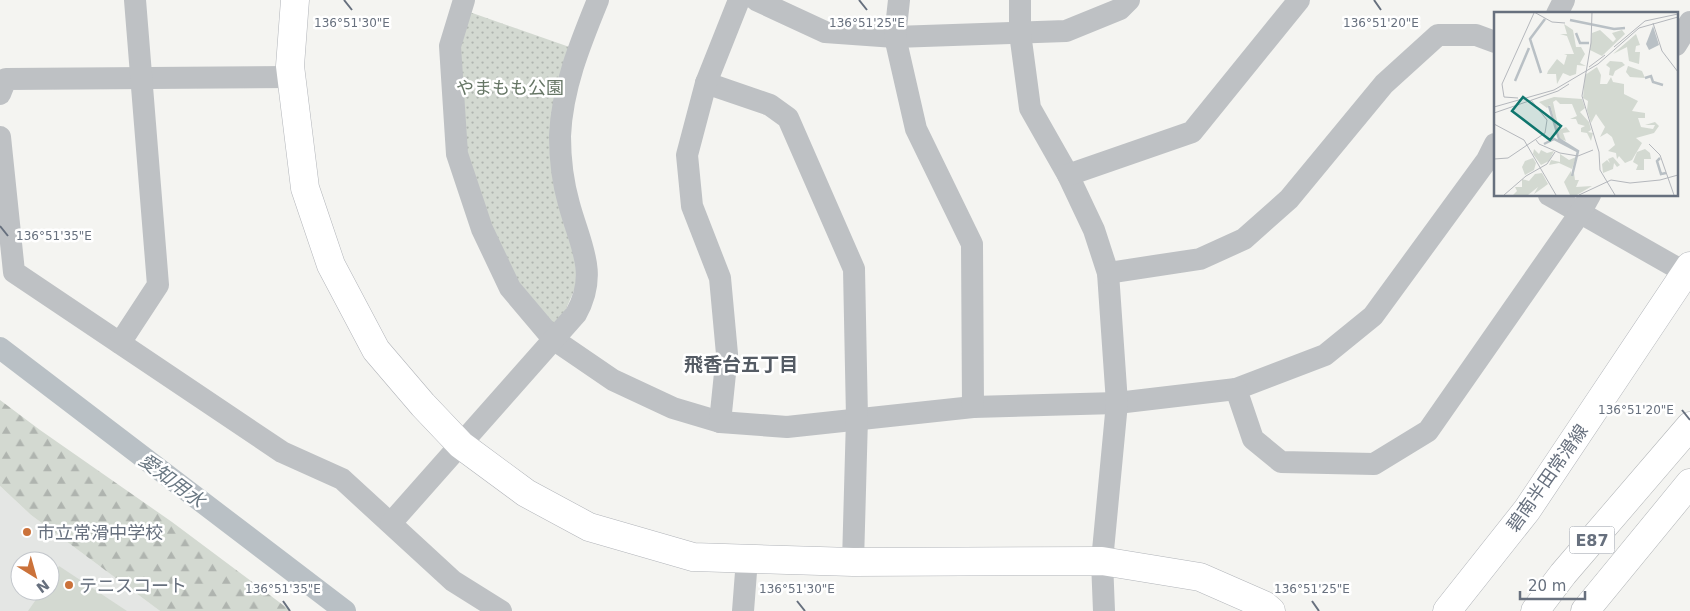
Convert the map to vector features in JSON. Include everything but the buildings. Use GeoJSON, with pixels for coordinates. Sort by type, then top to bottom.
{"type":"FeatureCollection","features":[{"type":"Feature","properties":{"kind":"main road"},"geometry":{"type":"LineString","coordinates":[[295,0],[290,66],[305,188],[331,265],[376,350],[423,405],[461,445],[526,494],[589,527],[693,557],[853,562],[1102,561],[1200,577],[1264,605],[1271,611]]}},
{"type":"Feature","properties":{"kind":"main road","name":"碧南半田常滑線"},"geometry":{"type":"LineString","coordinates":[[1447,611],[1527,510],[1688,270]]}},
{"type":"Feature","properties":{"kind":"main road"},"geometry":{"type":"LineString","coordinates":[[1652,470],[1690,405]]}},
{"type":"Feature","properties":{"kind":"main road","name":"E87"},"geometry":{"type":"LineString","coordinates":[[1534,611],[1563,574],[1690,426]]}},
{"type":"Feature","properties":{"kind":"main road","name":"E87"},"geometry":{"type":"LineString","coordinates":[[1584,611],[1690,483]]}},
{"type":"Feature","properties":{"kind":"street"},"geometry":{"type":"LineString","coordinates":[[120,343],[158,285],[135,0]]}},
{"type":"Feature","properties":{"kind":"street"},"geometry":{"type":"LineString","coordinates":[[464,0],[450,46],[457,154],[482,230],[510,288],[553,339],[613,380],[673,408],[720,422],[787,427],[856,418],[973,407],[1117,403],[1236,390],[1325,355],[1372,316],[1492,156]]}},
{"type":"Feature","properties":{"kind":"street"},"geometry":{"type":"LineString","coordinates":[[391,523],[576,314],[583,303],[587,291],[588,278],[586,263],[568,202],[560,137],[570,74],[598,0]]}},
{"type":"Feature","properties":{"kind":"street"},"geometry":{"type":"LineString","coordinates":[[720,422],[727,354],[720,278],[692,206],[687,155],[706,83],[739,0]]}},
{"type":"Feature","properties":{"kind":"street"},"geometry":{"type":"LineString","coordinates":[[756,0],[825,32],[895,38],[1066,31],[1120,8],[1129,0]]}},
{"type":"Feature","properties":{"kind":"street"},"geometry":{"type":"LineString","coordinates":[[899,0],[895,38],[916,129],[972,244],[973,407]]}},
{"type":"Feature","properties":{"kind":"street"},"geometry":{"type":"LineString","coordinates":[[1020,0],[1020,33],[1030,108],[1068,174],[1094,230],[1108,273],[1117,403],[1102,561],[1104,611]]}},
{"type":"Feature","properties":{"kind":"street"},"geometry":{"type":"LineString","coordinates":[[1068,174],[1192,132],[1298,0]]}},
{"type":"Feature","properties":{"kind":"street"},"geometry":{"type":"LineString","coordinates":[[1558,12],[1564,0]]}},
{"type":"Feature","properties":{"kind":"street"},"geometry":{"type":"LineString","coordinates":[[1678,42],[1690,22]]}},
{"type":"Feature","properties":{"kind":"street"},"geometry":{"type":"LineString","coordinates":[[1108,273],[1200,258],[1244,239],[1289,199],[1384,84],[1438,35],[1476,35],[1494,42]]}},
{"type":"Feature","properties":{"kind":"street"},"geometry":{"type":"LineString","coordinates":[[0,94],[6,79],[291,77]]}},
{"type":"Feature","properties":{"kind":"street"},"geometry":{"type":"LineString","coordinates":[[706,83],[770,105],[788,118],[854,269],[856,418],[853,562]]}},
{"type":"Feature","properties":{"kind":"street"},"geometry":{"type":"LineString","coordinates":[[0,137],[14,272],[282,452],[342,479],[453,580],[501,611]]}},
{"type":"Feature","properties":{"kind":"street"},"geometry":{"type":"LineString","coordinates":[[1553,196],[1585,204],[1688,270]]}},
{"type":"Feature","properties":{"kind":"street"},"geometry":{"type":"LineString","coordinates":[[1236,390],[1253,439],[1281,462],[1374,464],[1428,431],[1585,204]]}},
{"type":"Feature","properties":{"kind":"street"},"geometry":{"type":"LineString","coordinates":[[743,611],[747,559]]}},
{"type":"Feature","properties":{"kind":"shaded area","name":"市立常滑中学校"},"geometry":{"type":"Polygon","coordinates":[[[0,486],[31,515],[160,611],[0,611],[0,486]]]}},
{"type":"Feature","properties":{"kind":"green space","name":"やまもも公園"},"geometry":{"type":"Polygon","coordinates":[[[461,9],[578,50],[563,110],[586,263],[553,339],[510,288],[457,154],[461,9]]]}},
{"type":"Feature","properties":{"kind":"green space"},"geometry":{"type":"Polygon","coordinates":[[[0,400],[172,522],[291,611],[160,611],[31,515],[0,486],[0,400]]]}},
{"type":"Feature","properties":{"kind":"green space","name":"テニスコート"},"geometry":{"type":"Polygon","coordinates":[[[60,567],[127,611],[28,611],[35,601],[60,601],[60,567]]]}},
{"type":"Feature","properties":{"kind":"waterway","name":"愛知用水"},"geometry":{"type":"LineString","coordinates":[[0,348],[345,611]]}},
{"type":"Feature","properties":{"kind":"place","name":"市立常滑中学校"},"geometry":{"type":"Point","coordinates":[27,532]}},
{"type":"Feature","properties":{"kind":"place","name":"テニスコート"},"geometry":{"type":"Point","coordinates":[69,585]}},
{"type":"Feature","properties":{"kind":"district","name":"飛香台五丁目"},"geometry":{"type":"Point","coordinates":[741,364]}}]}
